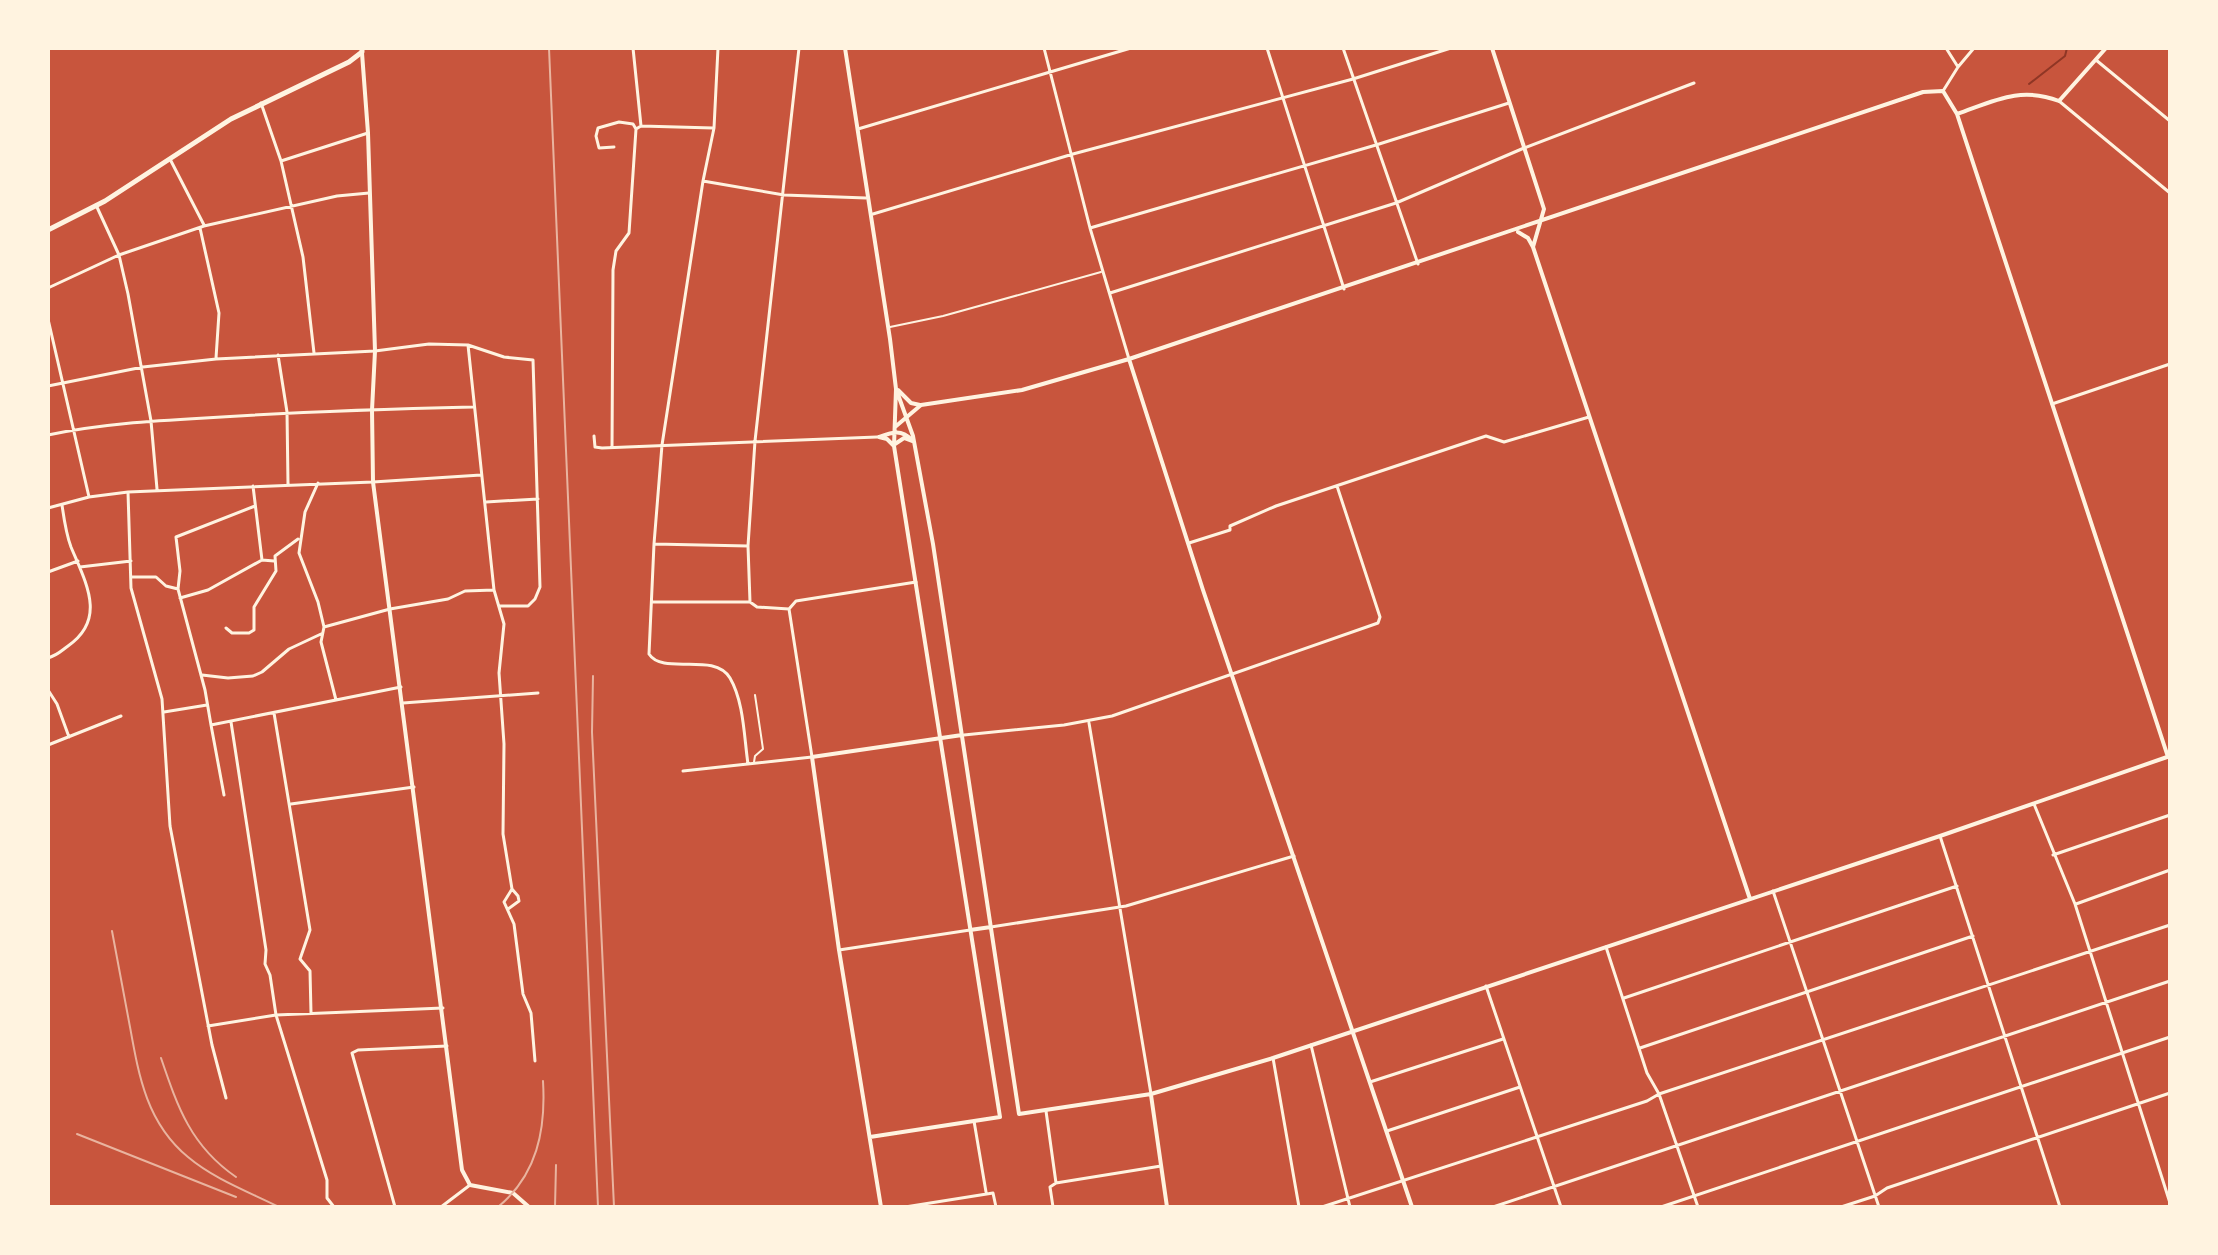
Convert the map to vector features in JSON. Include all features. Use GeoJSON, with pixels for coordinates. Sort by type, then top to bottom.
{"type":"FeatureCollection","features":[{"type":"Feature","properties":{"kind":"main road"},"geometry":{"type":"LineString","coordinates":[[48,230],[96,205],[169,157],[261,103],[349,62],[362,50]]}},
{"type":"Feature","properties":{"kind":"street"},"geometry":{"type":"LineString","coordinates":[[370,48],[362,50],[368,133],[375,351],[373,482],[462,1170],[470,1185]]}},
{"type":"Feature","properties":{"kind":"street"},"geometry":{"type":"LineString","coordinates":[[633,48],[641,126]]}},
{"type":"Feature","properties":{"kind":"street"},"geometry":{"type":"LineString","coordinates":[[718,48],[714,128],[662,445],[649,654],[658,662],[711,666],[722,670],[731,680],[738,697],[751,764]]}},
{"type":"Feature","properties":{"kind":"street"},"geometry":{"type":"LineString","coordinates":[[750,602],[748,546],[755,441],[799,48]]}},
{"type":"Feature","properties":{"kind":"street"},"geometry":{"type":"LineString","coordinates":[[845,48],[889,328],[896,389],[894,446],[1000,1117],[870,1137]]}},
{"type":"Feature","properties":{"kind":"street"},"geometry":{"type":"LineString","coordinates":[[1044,48],[1090,228],[1129,359],[1412,1207]]}},
{"type":"Feature","properties":{"kind":"street"},"geometry":{"type":"LineString","coordinates":[[858,129],[1131,48]]}},
{"type":"Feature","properties":{"kind":"street"},"geometry":{"type":"LineString","coordinates":[[1267,48],[1344,289]]}},
{"type":"Feature","properties":{"kind":"street"},"geometry":{"type":"LineString","coordinates":[[1343,48],[1418,264]]}},
{"type":"Feature","properties":{"kind":"street"},"geometry":{"type":"LineString","coordinates":[[873,214],[1073,154],[1353,79],[1451,48]]}},
{"type":"Feature","properties":{"kind":"street"},"geometry":{"type":"LineString","coordinates":[[1492,48],[1544,209],[1533,247]]}},
{"type":"Feature","properties":{"kind":"street"},"geometry":{"type":"LineString","coordinates":[[1946,48],[1958,67]]}},
{"type":"Feature","properties":{"kind":"street"},"geometry":{"type":"LineString","coordinates":[[1943,91],[1974,48]]}},
{"type":"Feature","properties":{"kind":"street"},"geometry":{"type":"LineString","coordinates":[[2059,101],[2106,48]]}},
{"type":"Feature","properties":{"kind":"street"},"geometry":{"type":"LineString","coordinates":[[2096,60],[2170,121]]}},
{"type":"Feature","properties":{"kind":"street"},"geometry":{"type":"LineString","coordinates":[[1110,293],[1396,203],[1524,148],[1694,83]]}},
{"type":"Feature","properties":{"kind":"street"},"geometry":{"type":"LineString","coordinates":[[896,389],[911,403],[921,405],[1022,390],[1129,359],[1344,289],[1923,92],[1943,91]]}},
{"type":"Feature","properties":{"kind":"street"},"geometry":{"type":"LineString","coordinates":[[896,389],[914,442],[1019,1114],[1151,1094],[1273,1058],[2169,759],[1957,114],[1943,91]]}},
{"type":"Feature","properties":{"kind":"street"},"geometry":{"type":"LineString","coordinates":[[1957,114],[2021,93],[2034,93],[2059,101],[2170,193]]}},
{"type":"Feature","properties":{"kind":"street"},"geometry":{"type":"LineString","coordinates":[[261,103],[281,161],[303,257],[314,354]]}},
{"type":"Feature","properties":{"kind":"street"},"geometry":{"type":"LineString","coordinates":[[1090,228],[1509,103]]}},
{"type":"Feature","properties":{"kind":"street"},"geometry":{"type":"LineString","coordinates":[[612,448],[613,270],[616,251],[629,233],[636,129],[633,124],[619,122],[598,128],[599,148],[614,147]]}},
{"type":"Feature","properties":{"kind":"street"},"geometry":{"type":"LineString","coordinates":[[636,129],[641,126],[714,128]]}},
{"type":"Feature","properties":{"kind":"street"},"geometry":{"type":"LineString","coordinates":[[281,161],[368,133]]}},
{"type":"Feature","properties":{"kind":"street"},"geometry":{"type":"LineString","coordinates":[[169,157],[202,227],[219,313],[216,359]]}},
{"type":"Feature","properties":{"kind":"street"},"geometry":{"type":"LineString","coordinates":[[703,181],[784,195],[870,198]]}},
{"type":"Feature","properties":{"kind":"street"},"geometry":{"type":"LineString","coordinates":[[48,288],[119,255],[202,227],[337,196],[369,193]]}},
{"type":"Feature","properties":{"kind":"street"},"geometry":{"type":"LineString","coordinates":[[96,205],[119,255],[143,367],[157,490]]}},
{"type":"Feature","properties":{"kind":"street"},"geometry":{"type":"LineString","coordinates":[[1544,209],[1559,217]]}},
{"type":"Feature","properties":{"kind":"street"},"geometry":{"type":"LineString","coordinates":[[1515,231],[1528,238],[1533,247],[1750,899]]}},
{"type":"Feature","properties":{"kind":"street"},"geometry":{"type":"LineString","coordinates":[[48,319],[89,497]]}},
{"type":"Feature","properties":{"kind":"street"},"geometry":{"type":"LineString","coordinates":[[48,386],[143,367],[216,359],[375,351],[429,344],[468,345],[504,357],[533,360],[540,561],[538,594],[528,606],[500,606]]}},
{"type":"Feature","properties":{"kind":"street"},"geometry":{"type":"LineString","coordinates":[[468,345],[494,590],[504,632],[499,673],[504,744],[503,834],[512,889],[519,901],[507,909]]}},
{"type":"Feature","properties":{"kind":"street"},"geometry":{"type":"LineString","coordinates":[[278,355],[287,412],[288,484]]}},
{"type":"Feature","properties":{"kind":"street"},"geometry":{"type":"LineString","coordinates":[[2052,404],[2170,364]]}},
{"type":"Feature","properties":{"kind":"street"},"geometry":{"type":"LineString","coordinates":[[879,437],[894,429],[921,405]]}},
{"type":"Feature","properties":{"kind":"street"},"geometry":{"type":"LineString","coordinates":[[48,435],[151,421],[287,412],[473,407]]}},
{"type":"Feature","properties":{"kind":"street"},"geometry":{"type":"LineString","coordinates":[[1189,543],[1230,530],[1230,526],[1246,517],[1486,436],[1504,442],[1589,417]]}},
{"type":"Feature","properties":{"kind":"street"},"geometry":{"type":"LineString","coordinates":[[894,429],[905,433],[914,442]]}},
{"type":"Feature","properties":{"kind":"street"},"geometry":{"type":"LineString","coordinates":[[594,436],[595,447],[612,448],[879,437],[887,439],[894,446]]}},
{"type":"Feature","properties":{"kind":"street"},"geometry":{"type":"LineString","coordinates":[[894,446],[904,438],[914,442]]}},
{"type":"Feature","properties":{"kind":"street"},"geometry":{"type":"LineString","coordinates":[[48,508],[89,497],[128,492],[481,475]]}},
{"type":"Feature","properties":{"kind":"street"},"geometry":{"type":"LineString","coordinates":[[318,483],[305,512],[300,538],[302,564],[318,602],[324,627],[321,634],[336,700]]}},
{"type":"Feature","properties":{"kind":"street"},"geometry":{"type":"LineString","coordinates":[[253,486],[262,560]]}},
{"type":"Feature","properties":{"kind":"street"},"geometry":{"type":"LineString","coordinates":[[683,771],[1089,721],[1129,711],[1369,627],[1378,623],[1380,617],[1337,486]]}},
{"type":"Feature","properties":{"kind":"street"},"geometry":{"type":"LineString","coordinates":[[128,492],[131,588],[161,693],[170,826],[208,1026],[226,1098]]}},
{"type":"Feature","properties":{"kind":"street"},"geometry":{"type":"LineString","coordinates":[[485,502],[538,499]]}},
{"type":"Feature","properties":{"kind":"street"},"geometry":{"type":"LineString","coordinates":[[48,658],[62,654],[66,647],[76,643],[89,624],[92,611],[61,504]]}},
{"type":"Feature","properties":{"kind":"street"},"geometry":{"type":"LineString","coordinates":[[224,795],[208,705],[178,589],[180,571],[176,537],[255,506]]}},
{"type":"Feature","properties":{"kind":"street"},"geometry":{"type":"LineString","coordinates":[[226,628],[239,634],[254,630],[254,607],[276,571],[274,561],[281,550],[300,538]]}},
{"type":"Feature","properties":{"kind":"street"},"geometry":{"type":"LineString","coordinates":[[654,544],[748,546]]}},
{"type":"Feature","properties":{"kind":"street"},"geometry":{"type":"LineString","coordinates":[[180,598],[208,590],[262,560],[274,561]]}},
{"type":"Feature","properties":{"kind":"street"},"geometry":{"type":"LineString","coordinates":[[48,572],[78,561]]}},
{"type":"Feature","properties":{"kind":"street"},"geometry":{"type":"LineString","coordinates":[[80,567],[131,561]]}},
{"type":"Feature","properties":{"kind":"street"},"geometry":{"type":"LineString","coordinates":[[131,577],[156,577],[166,586],[178,589]]}},
{"type":"Feature","properties":{"kind":"street"},"geometry":{"type":"LineString","coordinates":[[789,609],[796,601],[917,582]]}},
{"type":"Feature","properties":{"kind":"street"},"geometry":{"type":"LineString","coordinates":[[324,627],[390,609],[448,599],[465,591],[494,590]]}},
{"type":"Feature","properties":{"kind":"street"},"geometry":{"type":"LineString","coordinates":[[652,602],[750,602],[757,607],[789,609]]}},
{"type":"Feature","properties":{"kind":"street"},"geometry":{"type":"LineString","coordinates":[[789,609],[839,950],[881,1207]]}},
{"type":"Feature","properties":{"kind":"street"},"geometry":{"type":"LineString","coordinates":[[201,676],[253,676],[289,649],[321,634]]}},
{"type":"Feature","properties":{"kind":"street"},"geometry":{"type":"LineString","coordinates":[[211,725],[401,687]]}},
{"type":"Feature","properties":{"kind":"street"},"geometry":{"type":"LineString","coordinates":[[48,690],[57,704],[69,738]]}},
{"type":"Feature","properties":{"kind":"street"},"geometry":{"type":"LineString","coordinates":[[403,703],[538,693]]}},
{"type":"Feature","properties":{"kind":"street"},"geometry":{"type":"LineString","coordinates":[[164,712],[208,705]]}},
{"type":"Feature","properties":{"kind":"street"},"geometry":{"type":"LineString","coordinates":[[274,713],[310,930],[300,959],[310,971],[311,1013]]}},
{"type":"Feature","properties":{"kind":"street"},"geometry":{"type":"LineString","coordinates":[[48,745],[121,716]]}},
{"type":"Feature","properties":{"kind":"street"},"geometry":{"type":"LineString","coordinates":[[1089,721],[1167,1207]]}},
{"type":"Feature","properties":{"kind":"street"},"geometry":{"type":"LineString","coordinates":[[231,722],[266,950],[265,964],[270,975],[276,1015],[327,1180],[327,1198],[334,1207]]}},
{"type":"Feature","properties":{"kind":"street"},"geometry":{"type":"LineString","coordinates":[[291,804],[414,787]]}},
{"type":"Feature","properties":{"kind":"street"},"geometry":{"type":"LineString","coordinates":[[2034,804],[2075,904],[2170,1203]]}},
{"type":"Feature","properties":{"kind":"street"},"geometry":{"type":"LineString","coordinates":[[2053,855],[2170,815]]}},
{"type":"Feature","properties":{"kind":"street"},"geometry":{"type":"LineString","coordinates":[[1940,836],[2060,1207]]}},
{"type":"Feature","properties":{"kind":"street"},"geometry":{"type":"LineString","coordinates":[[839,950],[1120,907],[1294,856]]}},
{"type":"Feature","properties":{"kind":"street"},"geometry":{"type":"LineString","coordinates":[[2075,904],[2170,870]]}},
{"type":"Feature","properties":{"kind":"street"},"geometry":{"type":"LineString","coordinates":[[1624,998],[1957,886]]}},
{"type":"Feature","properties":{"kind":"street"},"geometry":{"type":"LineString","coordinates":[[512,889],[504,902],[514,924],[523,994],[531,1013],[535,1061]]}},
{"type":"Feature","properties":{"kind":"street"},"geometry":{"type":"LineString","coordinates":[[1773,891],[1879,1207]]}},
{"type":"Feature","properties":{"kind":"street"},"geometry":{"type":"LineString","coordinates":[[1322,1207],[2170,925]]}},
{"type":"Feature","properties":{"kind":"street"},"geometry":{"type":"LineString","coordinates":[[1640,1048],[1973,936]]}},
{"type":"Feature","properties":{"kind":"street"},"geometry":{"type":"LineString","coordinates":[[1606,947],[1647,1073],[1659,1094],[1698,1207]]}},
{"type":"Feature","properties":{"kind":"street"},"geometry":{"type":"LineString","coordinates":[[1493,1207],[2170,981]]}},
{"type":"Feature","properties":{"kind":"street"},"geometry":{"type":"LineString","coordinates":[[1486,986],[1561,1207]]}},
{"type":"Feature","properties":{"kind":"street"},"geometry":{"type":"LineString","coordinates":[[208,1026],[276,1015],[443,1008]]}},
{"type":"Feature","properties":{"kind":"street"},"geometry":{"type":"LineString","coordinates":[[1661,1207],[2170,1037]]}},
{"type":"Feature","properties":{"kind":"street"},"geometry":{"type":"LineString","coordinates":[[1370,1082],[1503,1039]]}},
{"type":"Feature","properties":{"kind":"street"},"geometry":{"type":"LineString","coordinates":[[1311,1045],[1350,1207]]}},
{"type":"Feature","properties":{"kind":"street"},"geometry":{"type":"LineString","coordinates":[[395,1207],[352,1053],[358,1050],[448,1046]]}},
{"type":"Feature","properties":{"kind":"street"},"geometry":{"type":"LineString","coordinates":[[1273,1058],[1299,1207]]}},
{"type":"Feature","properties":{"kind":"street"},"geometry":{"type":"LineString","coordinates":[[1386,1131],[1520,1087]]}},
{"type":"Feature","properties":{"kind":"street"},"geometry":{"type":"LineString","coordinates":[[1841,1207],[1875,1196],[1887,1188],[2170,1093]]}},
{"type":"Feature","properties":{"kind":"street"},"geometry":{"type":"LineString","coordinates":[[1046,1110],[1056,1183]]}},
{"type":"Feature","properties":{"kind":"street"},"geometry":{"type":"LineString","coordinates":[[974,1121],[986,1194]]}},
{"type":"Feature","properties":{"kind":"street"},"geometry":{"type":"LineString","coordinates":[[1053,1207],[1050,1187],[1056,1183],[1161,1166]]}},
{"type":"Feature","properties":{"kind":"street"},"geometry":{"type":"LineString","coordinates":[[2161,1177],[2170,1174]]}},
{"type":"Feature","properties":{"kind":"street"},"geometry":{"type":"LineString","coordinates":[[441,1207],[470,1185],[513,1193],[529,1207]]}},
{"type":"Feature","properties":{"kind":"street"},"geometry":{"type":"LineString","coordinates":[[905,1207],[993,1193],[996,1207]]}},
{"type":"Feature","properties":{"kind":"lane"},"geometry":{"type":"LineString","coordinates":[[889,328],[1104,271]]}},
{"type":"Feature","properties":{"kind":"lane"},"geometry":{"type":"LineString","coordinates":[[751,764],[763,749],[755,695]]}},
{"type":"Feature","properties":{"kind":"waterway"},"geometry":{"type":"LineString","coordinates":[[2029,84],[2065,56],[2067,48]]}},
{"type":"Feature","properties":{"kind":"waterway"},"geometry":{"type":"LineString","coordinates":[[2079,48],[2089,48]]}},
{"type":"Feature","properties":{"kind":"railway"},"geometry":{"type":"LineString","coordinates":[[549,48],[598,1207]]}},
{"type":"Feature","properties":{"kind":"railway"},"geometry":{"type":"LineString","coordinates":[[593,676],[592,732],[614,1207]]}},
{"type":"Feature","properties":{"kind":"railway"},"geometry":{"type":"LineString","coordinates":[[112,931],[141,1081],[163,1129],[174,1144],[198,1165],[279,1207]]}},
{"type":"Feature","properties":{"kind":"railway"},"geometry":{"type":"LineString","coordinates":[[161,1058],[188,1125],[208,1152],[236,1177]]}},
{"type":"Feature","properties":{"kind":"railway"},"geometry":{"type":"LineString","coordinates":[[498,1207],[522,1181],[536,1150],[543,1117],[543,1081]]}},
{"type":"Feature","properties":{"kind":"railway"},"geometry":{"type":"LineString","coordinates":[[77,1134],[236,1197]]}},
{"type":"Feature","properties":{"kind":"railway"},"geometry":{"type":"LineString","coordinates":[[555,1207],[556,1165]]}}]}
